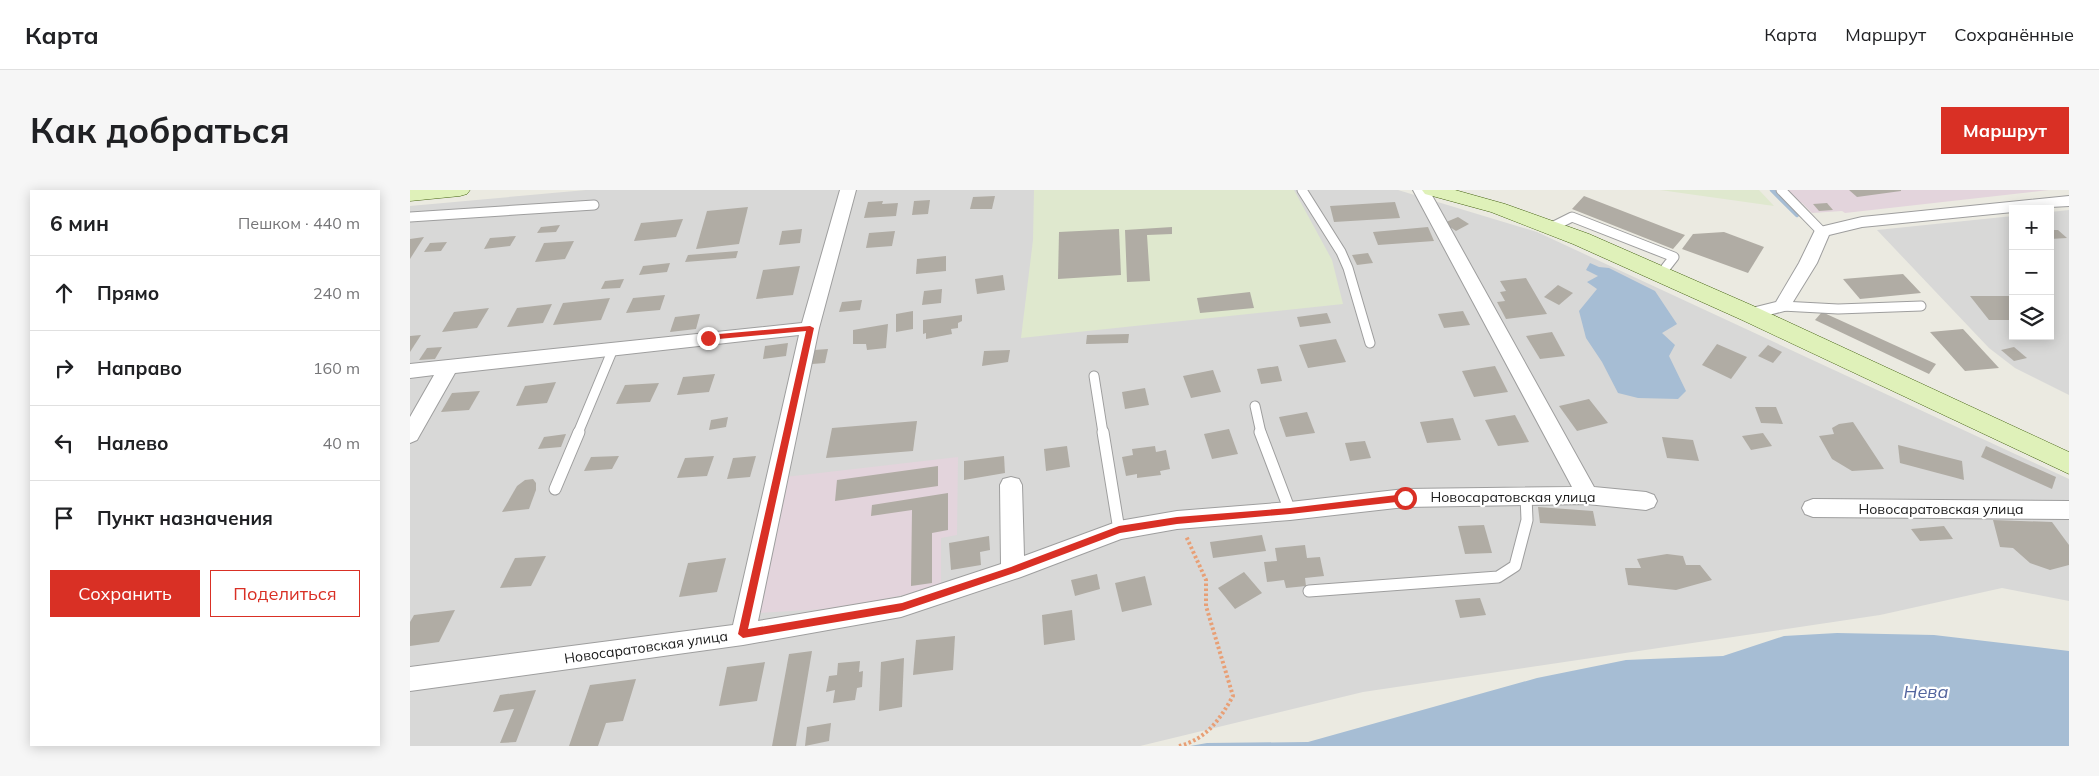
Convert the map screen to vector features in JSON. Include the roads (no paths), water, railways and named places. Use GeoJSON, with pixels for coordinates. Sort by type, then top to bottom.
{"type":"FeatureCollection","features":[{"type":"Feature","properties":{"kind":"main road"},"geometry":{"type":"LineString","coordinates":[[410,195],[460,190]]}},
{"type":"Feature","properties":{"kind":"main road"},"geometry":{"type":"LineString","coordinates":[[1432,190],[1498,208],[1552,227],[1750,314],[2069,464]]}},
{"type":"Feature","properties":{"kind":"street"},"geometry":{"type":"LineString","coordinates":[[743,634],[810,328],[848,190]]}},
{"type":"Feature","properties":{"kind":"street"},"geometry":{"type":"LineString","coordinates":[[1420,190],[1587,495]]}},
{"type":"Feature","properties":{"kind":"street"},"geometry":{"type":"LineString","coordinates":[[1750,314],[1782,306],[1808,263],[1822,232],[1862,222],[2069,201]]}},
{"type":"Feature","properties":{"kind":"street"},"geometry":{"type":"LineString","coordinates":[[410,371],[810,328]]}},
{"type":"Feature","properties":{"kind":"street"},"geometry":{"type":"LineString","coordinates":[[410,435],[449,366]]}},
{"type":"Feature","properties":{"kind":"street"},"geometry":{"type":"LineString","coordinates":[[1011,485],[1013,570]]}},
{"type":"Feature","properties":{"kind":"street","name":"Новосаратовская улица"},"geometry":{"type":"LineString","coordinates":[[410,679],[743,634],[902,607],[1013,570],[1119,530],[1177,520],[1290,511],[1405,498],[1587,495],[1646,501]]}},
{"type":"Feature","properties":{"kind":"street","name":"Новосаратовская улица"},"geometry":{"type":"LineString","coordinates":[[1813,508],[2069,510]]}},
{"type":"Feature","properties":{"kind":"lane"},"geometry":{"type":"LineString","coordinates":[[1302,190],[1341,252],[1348,268],[1370,343]]}},
{"type":"Feature","properties":{"kind":"lane"},"geometry":{"type":"LineString","coordinates":[[1781,190],[1822,232]]}},
{"type":"Feature","properties":{"kind":"lane"},"geometry":{"type":"LineString","coordinates":[[410,217],[594,205]]}},
{"type":"Feature","properties":{"kind":"lane"},"geometry":{"type":"LineString","coordinates":[[1782,306],[1838,310],[1921,306]]}},
{"type":"Feature","properties":{"kind":"lane"},"geometry":{"type":"LineString","coordinates":[[555,489],[613,349]]}},
{"type":"Feature","properties":{"kind":"lane"},"geometry":{"type":"LineString","coordinates":[[1094,376],[1119,530]]}},
{"type":"Feature","properties":{"kind":"lane"},"geometry":{"type":"LineString","coordinates":[[1254,406],[1258,426],[1290,511]]}},
{"type":"Feature","properties":{"kind":"lane"},"geometry":{"type":"LineString","coordinates":[[1309,591],[1498,577],[1515,566],[1527,520],[1526,496]]}},
{"type":"Feature","properties":{"kind":"water"},"geometry":{"type":"Polygon","coordinates":[[[1590,263],[1599,267],[1609,268],[1655,291],[1677,324],[1662,333],[1675,345],[1669,356],[1686,391],[1678,399],[1638,398],[1618,393],[1602,362],[1586,338],[1579,311],[1597,289],[1587,282],[1598,276],[1586,270],[1590,263]]]}},
{"type":"Feature","properties":{"kind":"water","name":"Нева"},"geometry":{"type":"Polygon","coordinates":[[[1837,633],[1934,635],[2069,651],[2069,746],[1190,746],[1207,743],[1308,742],[1537,678],[1626,660],[1723,656],[1784,636],[1837,633]]]}},
{"type":"Feature","properties":{"kind":"waterway"},"geometry":{"type":"LineString","coordinates":[[1772,190],[1797,215]]}}]}
